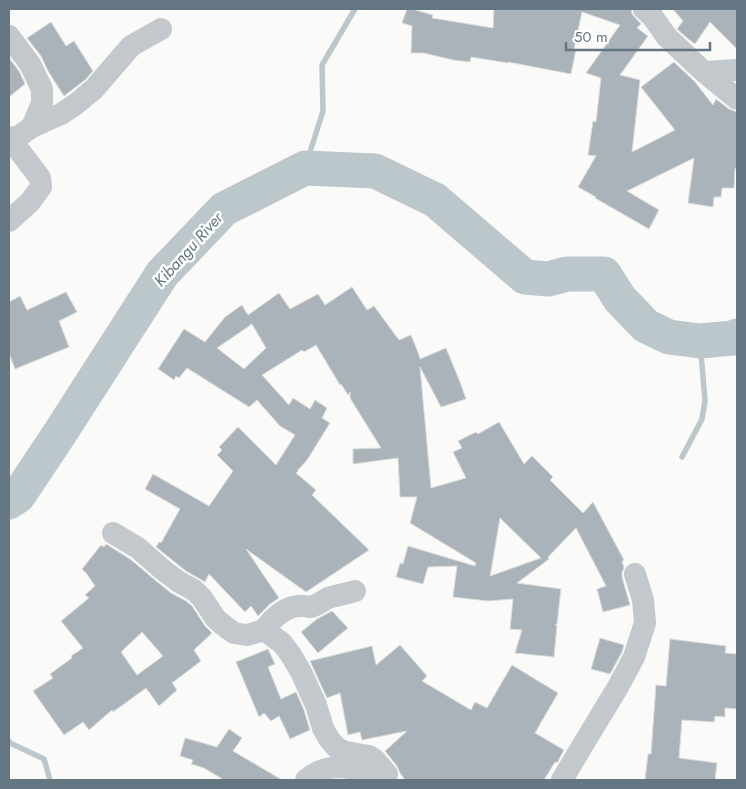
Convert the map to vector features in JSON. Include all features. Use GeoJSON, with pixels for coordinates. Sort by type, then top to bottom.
{"type":"FeatureCollection","features":[{"type":"Feature","properties":{"kind":"street"},"geometry":{"type":"LineString","coordinates":[[644,9],[652,16],[667,37],[704,72],[737,99]]}},
{"type":"Feature","properties":{"kind":"street"},"geometry":{"type":"LineString","coordinates":[[9,221],[30,202],[41,187],[40,178],[10,139],[61,114],[76,104],[94,89],[131,46],[162,29]]}},
{"type":"Feature","properties":{"kind":"street"},"geometry":{"type":"LineString","coordinates":[[9,36],[30,64],[42,89],[42,103],[32,127]]}},
{"type":"Feature","properties":{"kind":"street"},"geometry":{"type":"LineString","coordinates":[[704,72],[737,70]]}},
{"type":"Feature","properties":{"kind":"street"},"geometry":{"type":"LineString","coordinates":[[113,533],[138,548],[174,579],[194,590],[202,598],[216,620],[234,633],[247,635],[264,630],[272,619],[293,607],[300,605],[312,607],[333,596],[355,591]]}},
{"type":"Feature","properties":{"kind":"street"},"geometry":{"type":"LineString","coordinates":[[562,780],[634,657],[645,623],[643,600],[635,574]]}},
{"type":"Feature","properties":{"kind":"street"},"geometry":{"type":"LineString","coordinates":[[264,630],[282,643],[291,655],[316,705],[323,728],[329,739],[338,748],[346,752],[368,756],[375,760],[389,777]]}},
{"type":"Feature","properties":{"kind":"street"},"geometry":{"type":"LineString","coordinates":[[306,780],[321,770],[345,766],[389,777]]}},
{"type":"Feature","properties":{"kind":"building"},"geometry":{"type":"Polygon","coordinates":[[[407,9],[433,15],[432,18],[493,28],[494,9],[631,9],[632,14],[641,24],[637,28],[648,36],[620,75],[640,80],[632,152],[675,130],[641,87],[674,62],[695,82],[713,105],[716,99],[729,109],[737,112],[737,167],[735,169],[734,188],[722,188],[721,197],[714,197],[713,207],[688,203],[694,158],[627,191],[659,210],[649,229],[578,187],[596,156],[588,155],[593,121],[596,122],[601,78],[586,73],[620,25],[582,12],[571,74],[471,57],[470,62],[424,53],[411,53],[412,26],[402,23],[407,9]]]}},
{"type":"Feature","properties":{"kind":"building"},"geometry":{"type":"Polygon","coordinates":[[[673,9],[737,9],[737,49],[710,22],[695,44],[677,29],[683,21],[673,9]]]}},
{"type":"Feature","properties":{"kind":"building"},"geometry":{"type":"Polygon","coordinates":[[[51,22],[66,46],[74,41],[93,71],[85,80],[64,96],[41,56],[27,38],[51,22]]]}},
{"type":"Feature","properties":{"kind":"building"},"geometry":{"type":"Polygon","coordinates":[[[9,58],[19,71],[25,84],[9,97],[9,58]]]}},
{"type":"Feature","properties":{"kind":"building"},"geometry":{"type":"Polygon","coordinates":[[[352,287],[367,310],[374,306],[399,340],[411,335],[420,359],[446,348],[466,399],[441,407],[420,367],[431,488],[466,478],[453,452],[462,448],[458,441],[476,432],[478,434],[499,422],[524,464],[532,456],[553,477],[550,480],[583,513],[593,502],[624,560],[622,561],[624,568],[622,577],[630,605],[603,612],[597,589],[606,586],[576,528],[548,557],[549,559],[517,583],[561,589],[557,624],[555,625],[557,625],[554,657],[515,653],[522,630],[510,629],[513,599],[488,601],[453,597],[457,566],[428,567],[423,584],[396,577],[400,563],[403,564],[408,546],[475,566],[476,563],[410,523],[417,497],[400,497],[398,458],[353,464],[353,449],[381,448],[350,398],[350,392],[348,395],[340,385],[316,345],[304,352],[302,350],[262,375],[289,405],[293,398],[310,409],[315,400],[327,408],[322,418],[330,423],[307,460],[296,473],[316,490],[312,495],[369,550],[306,592],[246,549],[279,598],[258,616],[251,606],[245,612],[209,574],[205,582],[186,571],[156,547],[159,542],[161,543],[180,509],[145,489],[153,474],[209,506],[233,471],[217,455],[222,450],[219,447],[238,427],[276,465],[295,435],[280,426],[257,400],[249,407],[187,368],[179,378],[176,376],[174,380],[158,369],[184,329],[205,342],[225,317],[242,305],[248,315],[279,293],[290,309],[318,294],[325,305],[352,287]],[[252,324],[217,348],[244,369],[266,348],[252,324]],[[500,518],[491,571],[490,576],[541,558],[500,518]]]}},
{"type":"Feature","properties":{"kind":"building"},"geometry":{"type":"Polygon","coordinates":[[[66,292],[77,312],[59,321],[69,347],[15,369],[9,353],[9,302],[20,296],[27,310],[66,292]]]}},
{"type":"Feature","properties":{"kind":"building"},"geometry":{"type":"Polygon","coordinates":[[[106,544],[130,559],[171,593],[186,601],[192,606],[212,633],[194,650],[201,661],[172,683],[177,690],[159,706],[146,688],[113,712],[112,710],[89,730],[83,722],[64,735],[33,691],[53,678],[50,674],[83,648],[61,621],[89,598],[85,595],[95,586],[82,569],[101,545],[104,547],[106,544]],[[142,632],[121,652],[137,675],[163,656],[142,632]]]}},
{"type":"Feature","properties":{"kind":"building"},"geometry":{"type":"Polygon","coordinates":[[[332,611],[348,628],[318,653],[301,632],[317,619],[332,611]]]}},
{"type":"Feature","properties":{"kind":"building"},"geometry":{"type":"Polygon","coordinates":[[[600,638],[624,645],[610,674],[591,669],[600,638]]]}},
{"type":"Feature","properties":{"kind":"building"},"geometry":{"type":"Polygon","coordinates":[[[670,639],[726,646],[725,653],[737,654],[737,709],[725,708],[725,717],[715,716],[714,722],[682,720],[679,758],[717,763],[715,780],[645,780],[648,754],[651,754],[656,685],[666,686],[670,639]]]}},
{"type":"Feature","properties":{"kind":"building"},"geometry":{"type":"Polygon","coordinates":[[[400,645],[427,676],[422,681],[471,710],[475,702],[487,708],[512,665],[558,693],[535,733],[564,750],[544,780],[405,780],[385,751],[407,731],[362,740],[360,732],[348,735],[340,693],[327,698],[310,661],[372,646],[376,665],[400,645]]]}},
{"type":"Feature","properties":{"kind":"building"},"geometry":{"type":"Polygon","coordinates":[[[268,649],[275,664],[268,667],[281,699],[296,692],[310,730],[290,739],[279,716],[271,721],[264,713],[259,717],[236,662],[268,649]]]}},
{"type":"Feature","properties":{"kind":"building"},"geometry":{"type":"Polygon","coordinates":[[[229,729],[242,738],[233,751],[282,780],[224,780],[204,768],[191,764],[193,760],[180,756],[185,738],[217,747],[229,729]]]}},
{"type":"Feature","properties":{"kind":"waterway"},"geometry":{"type":"LineString","coordinates":[[305,168],[323,111],[322,65],[355,9]]}},
{"type":"Feature","properties":{"kind":"waterway","name":"Kibangu River"},"geometry":{"type":"LineString","coordinates":[[9,502],[18,496],[162,274],[224,209],[305,168],[375,171],[435,200],[525,277],[548,279],[567,274],[604,274],[620,299],[646,326],[669,337],[700,341],[737,336]]}},
{"type":"Feature","properties":{"kind":"waterway"},"geometry":{"type":"LineString","coordinates":[[682,457],[702,419],[705,401],[700,341]]}},
{"type":"Feature","properties":{"kind":"waterway"},"geometry":{"type":"LineString","coordinates":[[9,741],[44,759],[50,780]]}}]}
